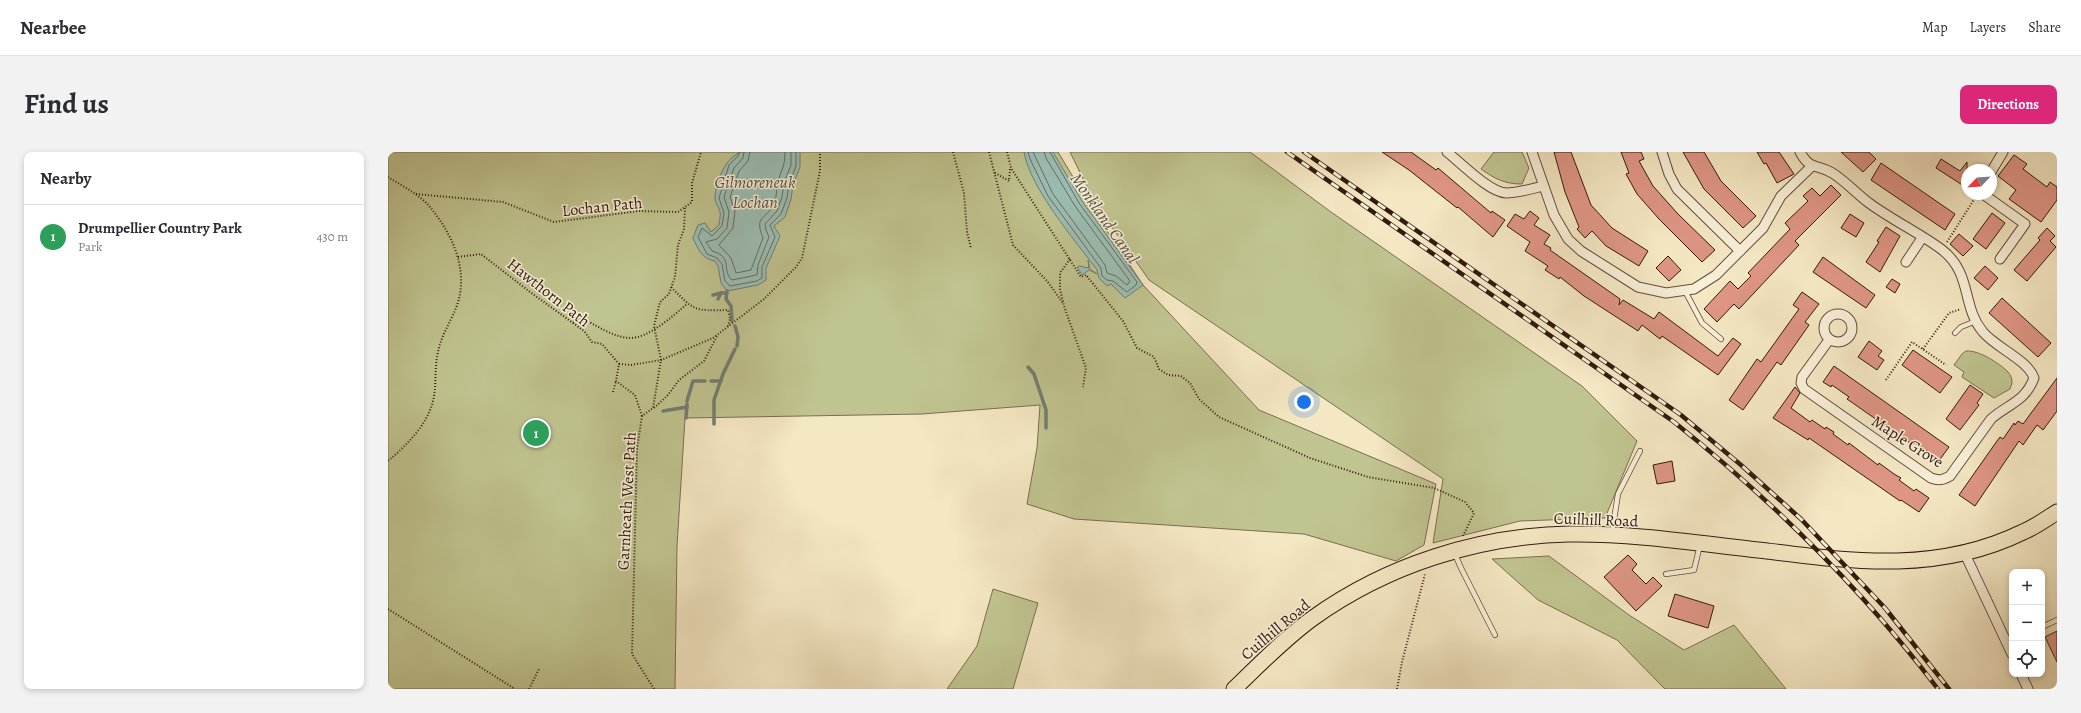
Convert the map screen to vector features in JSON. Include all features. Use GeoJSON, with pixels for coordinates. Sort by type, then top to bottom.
{"type":"FeatureCollection","features":[{"type":"Feature","properties":{"kind":"main road","name":"Cuilhill Road"},"geometry":{"type":"LineString","coordinates":[[1234,689],[1290,636],[1334,604],[1392,573],[1428,559],[1484,544],[1527,537],[1569,534],[1612,535],[1834,559],[1880,562],[1922,560],[1964,552],[1999,542],[2025,531],[2057,512]]}},
{"type":"Feature","properties":{"kind":"street"},"geometry":{"type":"LineString","coordinates":[[1447,152],[1494,189],[1504,193],[1543,186]]}},
{"type":"Feature","properties":{"kind":"street"},"geometry":{"type":"LineString","coordinates":[[1532,152],[1543,186],[1560,229],[1568,239],[1581,251],[1643,289],[1666,293],[1685,291],[1709,281],[1763,228],[1781,196],[1812,166],[1805,162],[1800,152]]}},
{"type":"Feature","properties":{"kind":"street"},"geometry":{"type":"LineString","coordinates":[[1662,152],[1669,174],[1677,189],[1740,251]]}},
{"type":"Feature","properties":{"kind":"street"},"geometry":{"type":"LineString","coordinates":[[1996,164],[2003,152]]}},
{"type":"Feature","properties":{"kind":"street","name":"Maple Grove"},"geometry":{"type":"LineString","coordinates":[[1812,166],[1834,174],[1869,203],[1941,249],[1952,259],[1962,274],[1976,320],[1992,341],[2027,367],[2034,378],[2031,387],[2020,400],[1991,419],[1950,476],[1944,480],[1937,481],[1804,389],[1801,383],[1802,377],[1829,340]]}},
{"type":"Feature","properties":{"kind":"street"},"geometry":{"type":"LineString","coordinates":[[1991,200],[2025,224],[2000,259]]}},
{"type":"Feature","properties":{"kind":"street"},"geometry":{"type":"LineString","coordinates":[[1906,262],[1922,238]]}},
{"type":"Feature","properties":{"kind":"street"},"geometry":{"type":"LineString","coordinates":[[1964,552],[2009,641]]}},
{"type":"Feature","properties":{"kind":"street"},"geometry":{"type":"LineString","coordinates":[[2022,677],[2028,689]]}},
{"type":"Feature","properties":{"kind":"lane"},"geometry":{"type":"LineString","coordinates":[[1685,291],[1702,322],[1721,339]]}},
{"type":"Feature","properties":{"kind":"lane"},"geometry":{"type":"LineString","coordinates":[[1954,333],[1976,320]]}},
{"type":"Feature","properties":{"kind":"lane"},"geometry":{"type":"LineString","coordinates":[[1612,535],[1618,494],[1640,451]]}},
{"type":"Feature","properties":{"kind":"lane"},"geometry":{"type":"LineString","coordinates":[[1666,574],[1694,570],[1700,544]]}},
{"type":"Feature","properties":{"kind":"lane"},"geometry":{"type":"LineString","coordinates":[[1454,551],[1495,635]]}},
{"type":"Feature","properties":{"kind":"lane"},"geometry":{"type":"LineString","coordinates":[[2045,626],[2057,620]]}},
{"type":"Feature","properties":{"kind":"path"},"geometry":{"type":"LineString","coordinates":[[653,408],[661,360],[654,329],[660,302],[668,294],[675,277],[678,245],[684,229],[685,208],[692,202],[692,183],[701,152]]}},
{"type":"Feature","properties":{"kind":"path"},"geometry":{"type":"LineString","coordinates":[[613,392],[619,364],[631,365],[661,360],[713,338],[764,299],[796,267],[802,258],[820,171],[820,152]]}},
{"type":"Feature","properties":{"kind":"path"},"geometry":{"type":"LineString","coordinates":[[953,152],[964,193],[971,248]]}},
{"type":"Feature","properties":{"kind":"path"},"geometry":{"type":"LineString","coordinates":[[989,152],[1013,245],[1047,281],[1063,303]]}},
{"type":"Feature","properties":{"kind":"path"},"geometry":{"type":"LineString","coordinates":[[995,173],[1009,181],[1010,166],[1007,152]]}},
{"type":"Feature","properties":{"kind":"path"},"geometry":{"type":"LineString","coordinates":[[1010,166],[1081,277],[1086,275],[1123,321],[1137,348],[1154,357],[1159,369],[1168,375],[1181,376],[1190,383],[1199,399],[1219,417],[1310,458],[1368,478],[1434,488],[1465,502],[1474,513],[1466,526],[1461,542],[1454,551]]}},
{"type":"Feature","properties":{"kind":"path"},"geometry":{"type":"LineString","coordinates":[[388,177],[416,194],[430,207],[457,250],[462,280],[456,307],[441,337],[437,354],[433,401],[421,427],[401,450],[388,461]]}},
{"type":"Feature","properties":{"kind":"path","name":"Lochan Path"},"geometry":{"type":"LineString","coordinates":[[416,194],[503,202],[554,222],[639,211],[678,212],[685,208]]}},
{"type":"Feature","properties":{"kind":"path"},"geometry":{"type":"LineString","coordinates":[[1941,249],[1974,200]]}},
{"type":"Feature","properties":{"kind":"path","name":"Hawthorn Path"},"geometry":{"type":"LineString","coordinates":[[458,257],[481,254],[584,331],[592,342],[602,344],[619,364]]}},
{"type":"Feature","properties":{"kind":"path"},"geometry":{"type":"LineString","coordinates":[[1070,259],[1060,273],[1060,289],[1063,303],[1086,368],[1083,387]]}},
{"type":"Feature","properties":{"kind":"path"},"geometry":{"type":"LineString","coordinates":[[671,287],[687,304],[699,310],[728,310],[730,319],[728,326]]}},
{"type":"Feature","properties":{"kind":"path"},"geometry":{"type":"LineString","coordinates":[[573,324],[581,317],[597,326],[629,338],[643,335],[654,329],[687,304]]}},
{"type":"Feature","properties":{"kind":"path"},"geometry":{"type":"LineString","coordinates":[[1923,349],[1949,313],[1971,306]]}},
{"type":"Feature","properties":{"kind":"path","name":"Garnheath West Path"},"geometry":{"type":"LineString","coordinates":[[654,689],[632,654],[637,449],[642,416],[668,395],[679,380],[704,361],[718,334]]}},
{"type":"Feature","properties":{"kind":"path"},"geometry":{"type":"LineString","coordinates":[[1886,380],[1912,342],[1946,365]]}},
{"type":"Feature","properties":{"kind":"path"},"geometry":{"type":"LineString","coordinates":[[616,380],[635,395],[642,416]]}},
{"type":"Feature","properties":{"kind":"path"},"geometry":{"type":"LineString","coordinates":[[1397,689],[1402,662],[1422,591],[1428,559]]}},
{"type":"Feature","properties":{"kind":"path"},"geometry":{"type":"LineString","coordinates":[[388,609],[515,689]]}},
{"type":"Feature","properties":{"kind":"path"},"geometry":{"type":"LineString","coordinates":[[529,689],[539,669]]}},
{"type":"Feature","properties":{"kind":"green space"},"geometry":{"type":"Polygon","coordinates":[[[388,152],[1058,152],[1090,205],[1143,285],[1259,410],[1436,484],[1424,545],[1396,561],[1304,534],[1074,519],[1027,504],[1037,448],[1040,405],[922,414],[685,418],[677,546],[675,689],[388,689],[388,152]]]}},
{"type":"Feature","properties":{"kind":"green space"},"geometry":{"type":"Polygon","coordinates":[[[1070,152],[1250,152],[1331,212],[1582,386],[1637,441],[1605,518],[1520,521],[1433,543],[1443,479],[1149,280],[1095,203],[1070,152]]]}},
{"type":"Feature","properties":{"kind":"green space"},"geometry":{"type":"Polygon","coordinates":[[[1494,152],[1522,152],[1529,168],[1522,184],[1500,180],[1481,169],[1494,152]]]}},
{"type":"Feature","properties":{"kind":"green space"},"geometry":{"type":"Polygon","coordinates":[[[1966,351],[1983,355],[2004,368],[2011,377],[2012,383],[2010,389],[1994,398],[1962,377],[1964,372],[1954,365],[1966,351]]]}},
{"type":"Feature","properties":{"kind":"green space"},"geometry":{"type":"Polygon","coordinates":[[[1549,556],[1629,615],[1684,650],[1734,625],[1786,689],[1665,689],[1617,640],[1538,600],[1492,559],[1549,556]]]}},
{"type":"Feature","properties":{"kind":"green space"},"geometry":{"type":"Polygon","coordinates":[[[993,589],[1038,603],[1013,689],[947,689],[977,646],[993,589]]]}},
{"type":"Feature","properties":{"kind":"water","name":"Gilmoreneuk Lochan"},"geometry":{"type":"Polygon","coordinates":[[[743,152],[800,152],[800,167],[793,185],[791,199],[785,217],[774,226],[780,236],[766,268],[766,280],[758,285],[727,291],[721,283],[718,266],[715,261],[704,256],[693,238],[698,225],[705,223],[711,232],[719,225],[720,214],[715,199],[717,184],[727,163],[737,154],[743,152]]]}},
{"type":"Feature","properties":{"kind":"water"},"geometry":{"type":"Polygon","coordinates":[[[1024,152],[1053,152],[1082,201],[1143,285],[1125,298],[1111,284],[1107,286],[1099,278],[1097,270],[1054,213],[1044,197],[1028,166],[1024,152]]]}},
{"type":"Feature","properties":{"kind":"water"},"geometry":{"type":"Polygon","coordinates":[[[1088,260],[1090,269],[1097,274],[1089,270],[1082,275],[1077,267],[1089,268],[1088,260]]]}},
{"type":"Feature","properties":{"kind":"building"},"geometry":{"type":"Polygon","coordinates":[[[1382,152],[1411,152],[1436,170],[1438,168],[1491,213],[1492,211],[1505,220],[1493,237],[1458,207],[1457,208],[1409,170],[1382,152]]]}},
{"type":"Feature","properties":{"kind":"building"},"geometry":{"type":"Polygon","coordinates":[[[1554,152],[1571,152],[1591,205],[1612,228],[1648,251],[1639,266],[1606,246],[1592,231],[1585,238],[1577,229],[1579,227],[1565,192],[1554,152]]]}},
{"type":"Feature","properties":{"kind":"building"},"geometry":{"type":"Polygon","coordinates":[[[1621,152],[1641,152],[1644,159],[1639,161],[1653,186],[1678,214],[1715,250],[1702,262],[1659,219],[1637,194],[1626,174],[1629,173],[1621,152]]]}},
{"type":"Feature","properties":{"kind":"building"},"geometry":{"type":"Polygon","coordinates":[[[1683,152],[1704,152],[1721,181],[1756,216],[1743,228],[1704,189],[1683,152]]]}},
{"type":"Feature","properties":{"kind":"building"},"geometry":{"type":"Polygon","coordinates":[[[1757,152],[1779,152],[1794,174],[1777,183],[1766,163],[1764,164],[1757,152]]]}},
{"type":"Feature","properties":{"kind":"building"},"geometry":{"type":"Polygon","coordinates":[[[1841,152],[1869,152],[1876,159],[1863,172],[1841,152]]]}},
{"type":"Feature","properties":{"kind":"building"},"geometry":{"type":"Polygon","coordinates":[[[2014,155],[2027,164],[2023,169],[2047,187],[2050,182],[2057,187],[2057,200],[2041,222],[2009,199],[2016,190],[1998,176],[2014,155]]]}},
{"type":"Feature","properties":{"kind":"building"},"geometry":{"type":"Polygon","coordinates":[[[1941,159],[1960,171],[1961,170],[1961,184],[1936,168],[1941,159]]]}},
{"type":"Feature","properties":{"kind":"building"},"geometry":{"type":"Polygon","coordinates":[[[1881,163],[1955,214],[1945,230],[1871,180],[1881,163]]]}},
{"type":"Feature","properties":{"kind":"building"},"geometry":{"type":"Polygon","coordinates":[[[1831,185],[1841,195],[1795,241],[1799,245],[1739,309],[1734,304],[1717,322],[1704,309],[1730,281],[1738,289],[1751,276],[1748,273],[1790,229],[1785,223],[1808,201],[1803,196],[1812,188],[1820,196],[1831,185]]]}},
{"type":"Feature","properties":{"kind":"building"},"geometry":{"type":"Polygon","coordinates":[[[1530,211],[1539,218],[1534,225],[1550,235],[1544,244],[1551,248],[1550,250],[1620,299],[1619,305],[1623,300],[1654,319],[1659,312],[1718,356],[1733,338],[1741,344],[1718,375],[1662,336],[1660,339],[1642,325],[1638,331],[1584,296],[1560,277],[1559,279],[1545,270],[1548,266],[1525,251],[1530,242],[1507,226],[1515,214],[1524,219],[1530,211]]]}},
{"type":"Feature","properties":{"kind":"building"},"geometry":{"type":"Polygon","coordinates":[[[1992,213],[2005,223],[1986,249],[1973,239],[1992,213]]]}},
{"type":"Feature","properties":{"kind":"building"},"geometry":{"type":"Polygon","coordinates":[[[1850,214],[1864,223],[1856,237],[1841,228],[1850,214]]]}},
{"type":"Feature","properties":{"kind":"building"},"geometry":{"type":"Polygon","coordinates":[[[1886,227],[1900,236],[1880,272],[1866,262],[1879,242],[1877,241],[1886,227]]]}},
{"type":"Feature","properties":{"kind":"building"},"geometry":{"type":"Polygon","coordinates":[[[2047,228],[2055,236],[2050,241],[2056,247],[2027,281],[2014,270],[2040,240],[2038,238],[2047,228]]]}},
{"type":"Feature","properties":{"kind":"building"},"geometry":{"type":"Polygon","coordinates":[[[1959,234],[1973,246],[1963,256],[1950,244],[1959,234]]]}},
{"type":"Feature","properties":{"kind":"building"},"geometry":{"type":"Polygon","coordinates":[[[1668,256],[1681,270],[1669,281],[1656,268],[1668,256]]]}},
{"type":"Feature","properties":{"kind":"building"},"geometry":{"type":"Polygon","coordinates":[[[1823,257],[1875,295],[1866,308],[1813,272],[1823,257]]]}},
{"type":"Feature","properties":{"kind":"building"},"geometry":{"type":"Polygon","coordinates":[[[1985,266],[1998,278],[1988,290],[1974,278],[1985,266]]]}},
{"type":"Feature","properties":{"kind":"building"},"geometry":{"type":"Polygon","coordinates":[[[1892,279],[1900,284],[1895,293],[1886,287],[1892,279]]]}},
{"type":"Feature","properties":{"kind":"building"},"geometry":{"type":"Polygon","coordinates":[[[1802,292],[1819,304],[1805,322],[1809,325],[1781,365],[1777,362],[1743,410],[1729,400],[1757,359],[1761,362],[1799,309],[1793,305],[1802,292]]]}},
{"type":"Feature","properties":{"kind":"building"},"geometry":{"type":"Polygon","coordinates":[[[2002,298],[2051,343],[2038,357],[1989,313],[2002,298]]]}},
{"type":"Feature","properties":{"kind":"building"},"geometry":{"type":"Polygon","coordinates":[[[1869,341],[1882,351],[1878,356],[1884,360],[1877,370],[1858,357],[1869,341]]]}},
{"type":"Feature","properties":{"kind":"building"},"geometry":{"type":"Polygon","coordinates":[[[1913,350],[1952,377],[1940,393],[1902,365],[1913,350]]]}},
{"type":"Feature","properties":{"kind":"building"},"geometry":{"type":"Polygon","coordinates":[[[1834,366],[1949,447],[1938,462],[1930,457],[1932,454],[1915,443],[1910,443],[1847,399],[1849,397],[1832,385],[1831,387],[1823,382],[1834,366]]]}},
{"type":"Feature","properties":{"kind":"building"},"geometry":{"type":"Polygon","coordinates":[[[2057,378],[2057,411],[2043,430],[2037,425],[2023,445],[2019,441],[1975,506],[1959,495],[2000,437],[2003,439],[2014,423],[2015,425],[2018,421],[2023,424],[2057,378]]]}},
{"type":"Feature","properties":{"kind":"building"},"geometry":{"type":"Polygon","coordinates":[[[1970,385],[1983,394],[1977,403],[1979,405],[1960,430],[1946,419],[1970,385]]]}},
{"type":"Feature","properties":{"kind":"building"},"geometry":{"type":"Polygon","coordinates":[[[1795,387],[1800,393],[1791,408],[1810,422],[1812,420],[1825,429],[1826,427],[1834,432],[1833,434],[1848,445],[1849,443],[1878,465],[1879,463],[1901,478],[1899,480],[1914,491],[1916,489],[1929,498],[1919,512],[1901,500],[1900,501],[1809,438],[1808,440],[1773,418],[1795,387]]]}},
{"type":"Feature","properties":{"kind":"building"},"geometry":{"type":"Polygon","coordinates":[[[1672,461],[1675,481],[1657,484],[1653,465],[1672,461]]]}},
{"type":"Feature","properties":{"kind":"building"},"geometry":{"type":"Polygon","coordinates":[[[1628,555],[1637,564],[1632,570],[1646,584],[1653,577],[1662,586],[1636,611],[1604,577],[1628,555]]]}},
{"type":"Feature","properties":{"kind":"building"},"geometry":{"type":"Polygon","coordinates":[[[1675,594],[1714,606],[1708,628],[1668,616],[1675,594]]]}},
{"type":"Feature","properties":{"kind":"building"},"geometry":{"type":"Polygon","coordinates":[[[2057,631],[2057,662],[2045,637],[2057,631]]]}},
{"type":"Feature","properties":{"kind":"waterway"},"geometry":{"type":"LineString","coordinates":[[727,291],[726,299],[731,306],[732,321]]}},
{"type":"Feature","properties":{"kind":"waterway"},"geometry":{"type":"LineString","coordinates":[[713,295],[721,293]]}},
{"type":"Feature","properties":{"kind":"waterway"},"geometry":{"type":"LineString","coordinates":[[718,299],[721,293],[727,293]]}},
{"type":"Feature","properties":{"kind":"waterway"},"geometry":{"type":"LineString","coordinates":[[735,326],[738,337],[737,346]]}},
{"type":"Feature","properties":{"kind":"waterway"},"geometry":{"type":"LineString","coordinates":[[714,424],[714,400],[723,374],[735,349]]}},
{"type":"Feature","properties":{"kind":"waterway"},"geometry":{"type":"LineString","coordinates":[[1028,367],[1034,374],[1046,410],[1046,428]]}},
{"type":"Feature","properties":{"kind":"waterway"},"geometry":{"type":"LineString","coordinates":[[687,401],[693,381],[705,381]]}},
{"type":"Feature","properties":{"kind":"waterway"},"geometry":{"type":"LineString","coordinates":[[711,381],[721,381]]}},
{"type":"Feature","properties":{"kind":"waterway"},"geometry":{"type":"LineString","coordinates":[[686,418],[687,404]]}},
{"type":"Feature","properties":{"kind":"waterway"},"geometry":{"type":"LineString","coordinates":[[663,411],[687,407]]}},
{"type":"Feature","properties":{"kind":"railway"},"geometry":{"type":"LineString","coordinates":[[1287,152],[1674,422],[1711,452],[1781,515],[1847,581],[1879,616],[1938,689]]}},
{"type":"Feature","properties":{"kind":"railway"},"geometry":{"type":"LineString","coordinates":[[1304,152],[1681,415],[1741,465],[1801,519],[1885,608],[1949,689]]}},
{"type":"Feature","properties":{"kind":"place","name":"Drumpellier Country Park"},"geometry":{"type":"Point","coordinates":[536,433]}},
{"type":"Feature","properties":{"kind":"water label","name":"Monkland Canal"},"geometry":{"type":"Point","coordinates":[1105,218]}}]}
